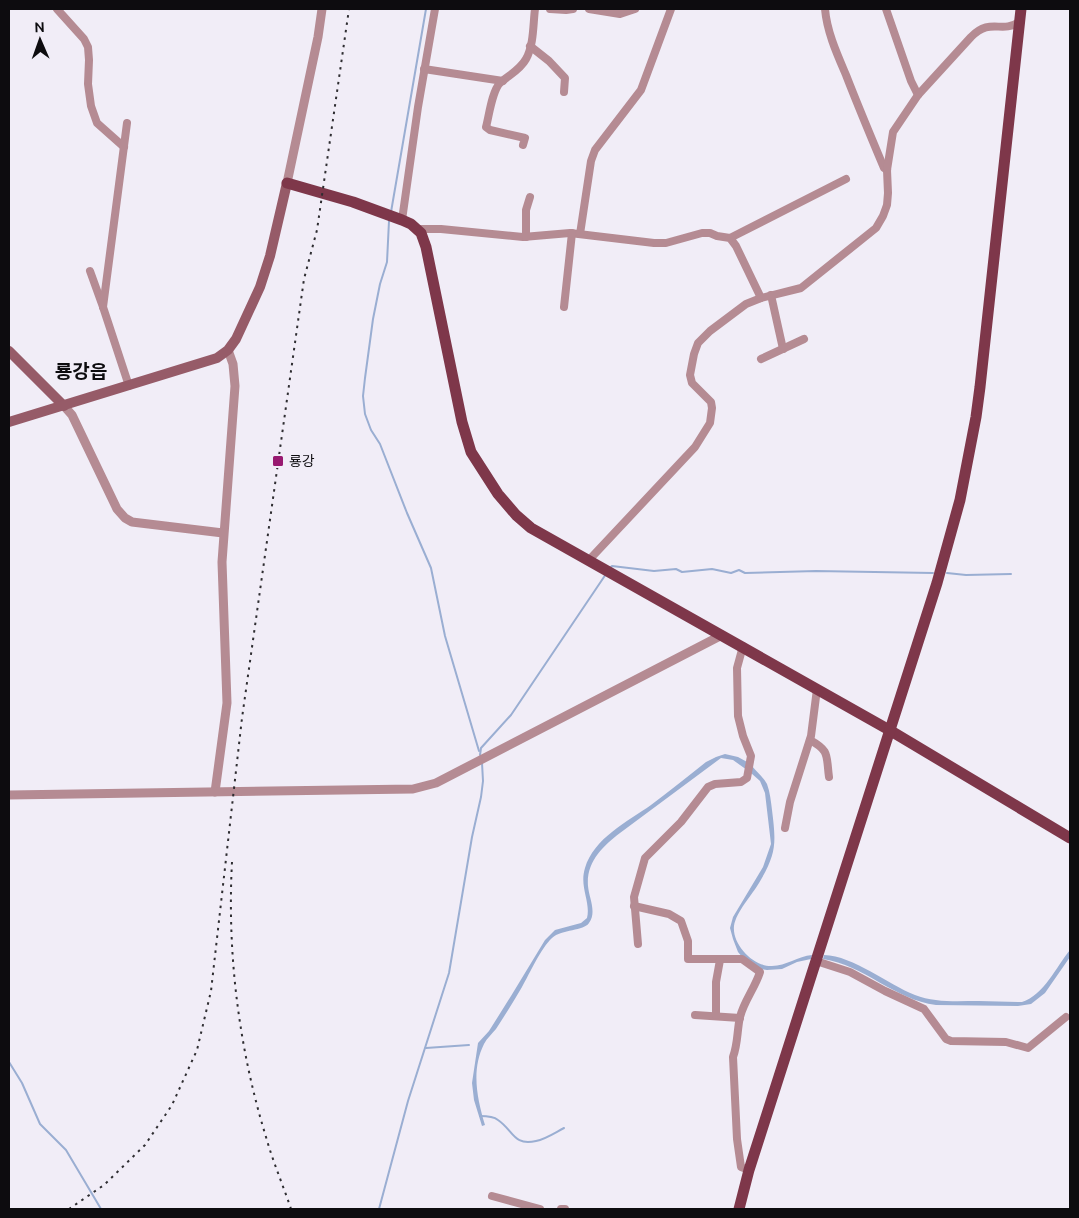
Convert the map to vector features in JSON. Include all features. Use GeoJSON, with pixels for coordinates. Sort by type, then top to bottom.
{"type":"FeatureCollection","features":[{"type":"Feature","properties":{"kind":"main road"},"geometry":{"type":"LineString","coordinates":[[739,1209],[749,1170],[891,731],[958,508],[976,417],[984,357],[1020,9]]}},
{"type":"Feature","properties":{"kind":"main road"},"geometry":{"type":"LineString","coordinates":[[9,422],[216,358],[228,350],[236,340],[260,287],[270,256],[287,183],[353,202],[394,217],[416,229],[426,247],[462,422],[471,452],[498,494],[516,515],[531,528],[891,731],[1070,838]]}},
{"type":"Feature","properties":{"kind":"main road"},"geometry":{"type":"LineString","coordinates":[[9,351],[64,406]]}},
{"type":"Feature","properties":{"kind":"street"},"geometry":{"type":"LineString","coordinates":[[57,9],[84,39],[88,47],[88,84],[96,123],[124,147]]}},
{"type":"Feature","properties":{"kind":"street"},"geometry":{"type":"LineString","coordinates":[[287,183],[318,37],[322,9]]}},
{"type":"Feature","properties":{"kind":"street"},"geometry":{"type":"LineString","coordinates":[[394,217],[435,9]]}},
{"type":"Feature","properties":{"kind":"street"},"geometry":{"type":"LineString","coordinates":[[523,145],[525,138],[490,130],[486,127],[495,91],[499,84],[518,69],[526,58],[530,46],[535,9]]}},
{"type":"Feature","properties":{"kind":"street"},"geometry":{"type":"LineString","coordinates":[[550,9],[573,9]]}},
{"type":"Feature","properties":{"kind":"street"},"geometry":{"type":"LineString","coordinates":[[589,9],[620,14],[635,9]]}},
{"type":"Feature","properties":{"kind":"street"},"geometry":{"type":"LineString","coordinates":[[564,307],[576,233],[595,150],[641,90],[671,9]]}},
{"type":"Feature","properties":{"kind":"street"},"geometry":{"type":"LineString","coordinates":[[825,9],[826,21],[862,117],[884,168],[887,170]]}},
{"type":"Feature","properties":{"kind":"street"},"geometry":{"type":"LineString","coordinates":[[886,9],[918,95]]}},
{"type":"Feature","properties":{"kind":"street"},"geometry":{"type":"LineString","coordinates":[[589,560],[695,447],[704,435],[710,423],[711,402],[692,382],[690,375],[698,343],[710,331],[739,309],[761,298],[801,288],[876,228],[887,205],[887,170],[893,132],[918,95],[980,29],[989,26],[1008,27],[1019,22]]}},
{"type":"Feature","properties":{"kind":"street"},"geometry":{"type":"LineString","coordinates":[[530,46],[549,61],[565,78],[564,92]]}},
{"type":"Feature","properties":{"kind":"street"},"geometry":{"type":"LineString","coordinates":[[424,69],[503,81]]}},
{"type":"Feature","properties":{"kind":"street"},"geometry":{"type":"LineString","coordinates":[[103,307],[127,123]]}},
{"type":"Feature","properties":{"kind":"street"},"geometry":{"type":"LineString","coordinates":[[416,229],[441,229],[508,237],[576,233],[666,243],[702,232],[730,238],[846,179]]}},
{"type":"Feature","properties":{"kind":"street"},"geometry":{"type":"LineString","coordinates":[[526,237],[526,210],[530,197]]}},
{"type":"Feature","properties":{"kind":"street"},"geometry":{"type":"LineString","coordinates":[[730,238],[736,246],[761,298]]}},
{"type":"Feature","properties":{"kind":"street"},"geometry":{"type":"LineString","coordinates":[[90,272],[128,386]]}},
{"type":"Feature","properties":{"kind":"street"},"geometry":{"type":"LineString","coordinates":[[771,295],[777,328],[784,349]]}},
{"type":"Feature","properties":{"kind":"street"},"geometry":{"type":"LineString","coordinates":[[761,359],[804,340]]}},
{"type":"Feature","properties":{"kind":"street"},"geometry":{"type":"LineString","coordinates":[[215,792],[228,703],[223,594],[223,533],[235,386],[233,364],[228,350]]}},
{"type":"Feature","properties":{"kind":"street"},"geometry":{"type":"LineString","coordinates":[[64,406],[72,415],[117,509],[125,518],[132,522],[223,533]]}},
{"type":"Feature","properties":{"kind":"street"},"geometry":{"type":"LineString","coordinates":[[9,795],[413,789],[436,784],[722,635]]}},
{"type":"Feature","properties":{"kind":"street"},"geometry":{"type":"LineString","coordinates":[[638,944],[634,897],[642,865],[648,854],[676,827],[708,787],[715,784],[741,782],[747,778],[751,756],[742,736],[738,716],[737,668],[743,646]]}},
{"type":"Feature","properties":{"kind":"street"},"geometry":{"type":"LineString","coordinates":[[785,828],[790,802],[810,740],[817,689]]}},
{"type":"Feature","properties":{"kind":"street"},"geometry":{"type":"LineString","coordinates":[[810,740],[826,751],[829,776]]}},
{"type":"Feature","properties":{"kind":"street"},"geometry":{"type":"LineString","coordinates":[[634,906],[678,917],[686,930],[688,959],[742,959],[760,972],[744,1005],[733,1057],[734,1097],[741,1167],[749,1170]]}},
{"type":"Feature","properties":{"kind":"street"},"geometry":{"type":"LineString","coordinates":[[817,957],[924,1009],[941,1034],[951,1041],[1006,1042],[1028,1048],[1066,1017]]}},
{"type":"Feature","properties":{"kind":"street"},"geometry":{"type":"LineString","coordinates":[[716,1015],[716,982],[720,960]]}},
{"type":"Feature","properties":{"kind":"street"},"geometry":{"type":"LineString","coordinates":[[694,1014],[740,1018]]}},
{"type":"Feature","properties":{"kind":"street"},"geometry":{"type":"LineString","coordinates":[[492,1196],[540,1209]]}},
{"type":"Feature","properties":{"kind":"water"},"geometry":{"type":"Polygon","coordinates":[[[725,754],[738,757],[749,763],[747,770],[733,760],[721,758],[620,833],[597,855],[588,877],[592,910],[589,923],[586,926],[556,935],[548,942],[496,1029],[484,1044],[476,1074],[478,1094],[485,1125],[482,1126],[474,1100],[472,1083],[478,1043],[489,1031],[545,940],[555,930],[581,923],[587,918],[588,906],[583,882],[589,857],[604,839],[622,824],[651,805],[706,762],[725,754]]]}},
{"type":"Feature","properties":{"kind":"water"},"geometry":{"type":"Polygon","coordinates":[[[752,766],[765,781],[769,790],[774,848],[765,873],[735,921],[734,933],[740,947],[746,954],[758,963],[765,965],[777,966],[812,955],[811,959],[797,962],[782,969],[761,969],[743,958],[738,952],[730,928],[733,917],[763,867],[771,844],[765,793],[760,781],[751,773],[752,766]]]}},
{"type":"Feature","properties":{"kind":"water"},"geometry":{"type":"Polygon","coordinates":[[[1070,950],[1070,957],[1045,993],[1031,1004],[1018,1006],[936,1005],[921,1002],[907,997],[852,968],[838,962],[823,959],[824,955],[847,960],[923,998],[947,1001],[1022,1002],[1043,987],[1070,950]]]}},
{"type":"Feature","properties":{"kind":"waterway"},"geometry":{"type":"LineString","coordinates":[[391,212],[426,9]]}},
{"type":"Feature","properties":{"kind":"waterway"},"geometry":{"type":"LineString","coordinates":[[389,221],[387,262],[380,284],[373,319],[365,378],[363,396],[365,414],[371,430],[380,444],[431,568],[445,636],[479,751]]}},
{"type":"Feature","properties":{"kind":"waterway"},"geometry":{"type":"LineString","coordinates":[[610,568],[612,566],[654,571],[676,569],[682,572],[712,569],[731,573],[739,570],[745,573],[816,571],[933,573]]}},
{"type":"Feature","properties":{"kind":"waterway"},"geometry":{"type":"LineString","coordinates":[[947,573],[966,575],[1011,574]]}},
{"type":"Feature","properties":{"kind":"waterway"},"geometry":{"type":"LineString","coordinates":[[480,755],[481,748],[511,715],[606,574]]}},
{"type":"Feature","properties":{"kind":"waterway"},"geometry":{"type":"LineString","coordinates":[[379,1209],[408,1101],[449,973],[472,837],[481,797],[483,781],[482,763]]}},
{"type":"Feature","properties":{"kind":"waterway"},"geometry":{"type":"LineString","coordinates":[[426,1048],[469,1045]]}},
{"type":"Feature","properties":{"kind":"waterway"},"geometry":{"type":"LineString","coordinates":[[9,1062],[22,1083],[40,1124],[66,1150],[101,1209]]}},
{"type":"Feature","properties":{"kind":"waterway"},"geometry":{"type":"LineString","coordinates":[[480,1116],[489,1116],[496,1119],[518,1139],[528,1142],[540,1140],[564,1128]]}},
{"type":"Feature","properties":{"kind":"railway"},"geometry":{"type":"LineString","coordinates":[[69,1209],[104,1185],[145,1145],[172,1105],[197,1050],[211,991],[242,718],[304,279],[317,230],[349,9]]}},
{"type":"Feature","properties":{"kind":"railway"},"geometry":{"type":"LineString","coordinates":[[232,862],[231,931],[233,966],[242,1036],[257,1104],[291,1209]]}},
{"type":"Feature","properties":{"kind":"place","name":"룡강"},"geometry":{"type":"Point","coordinates":[278,461]}},
{"type":"Feature","properties":{"kind":"district","name":"룡강읍"},"geometry":{"type":"Point","coordinates":[81,371]}}]}
